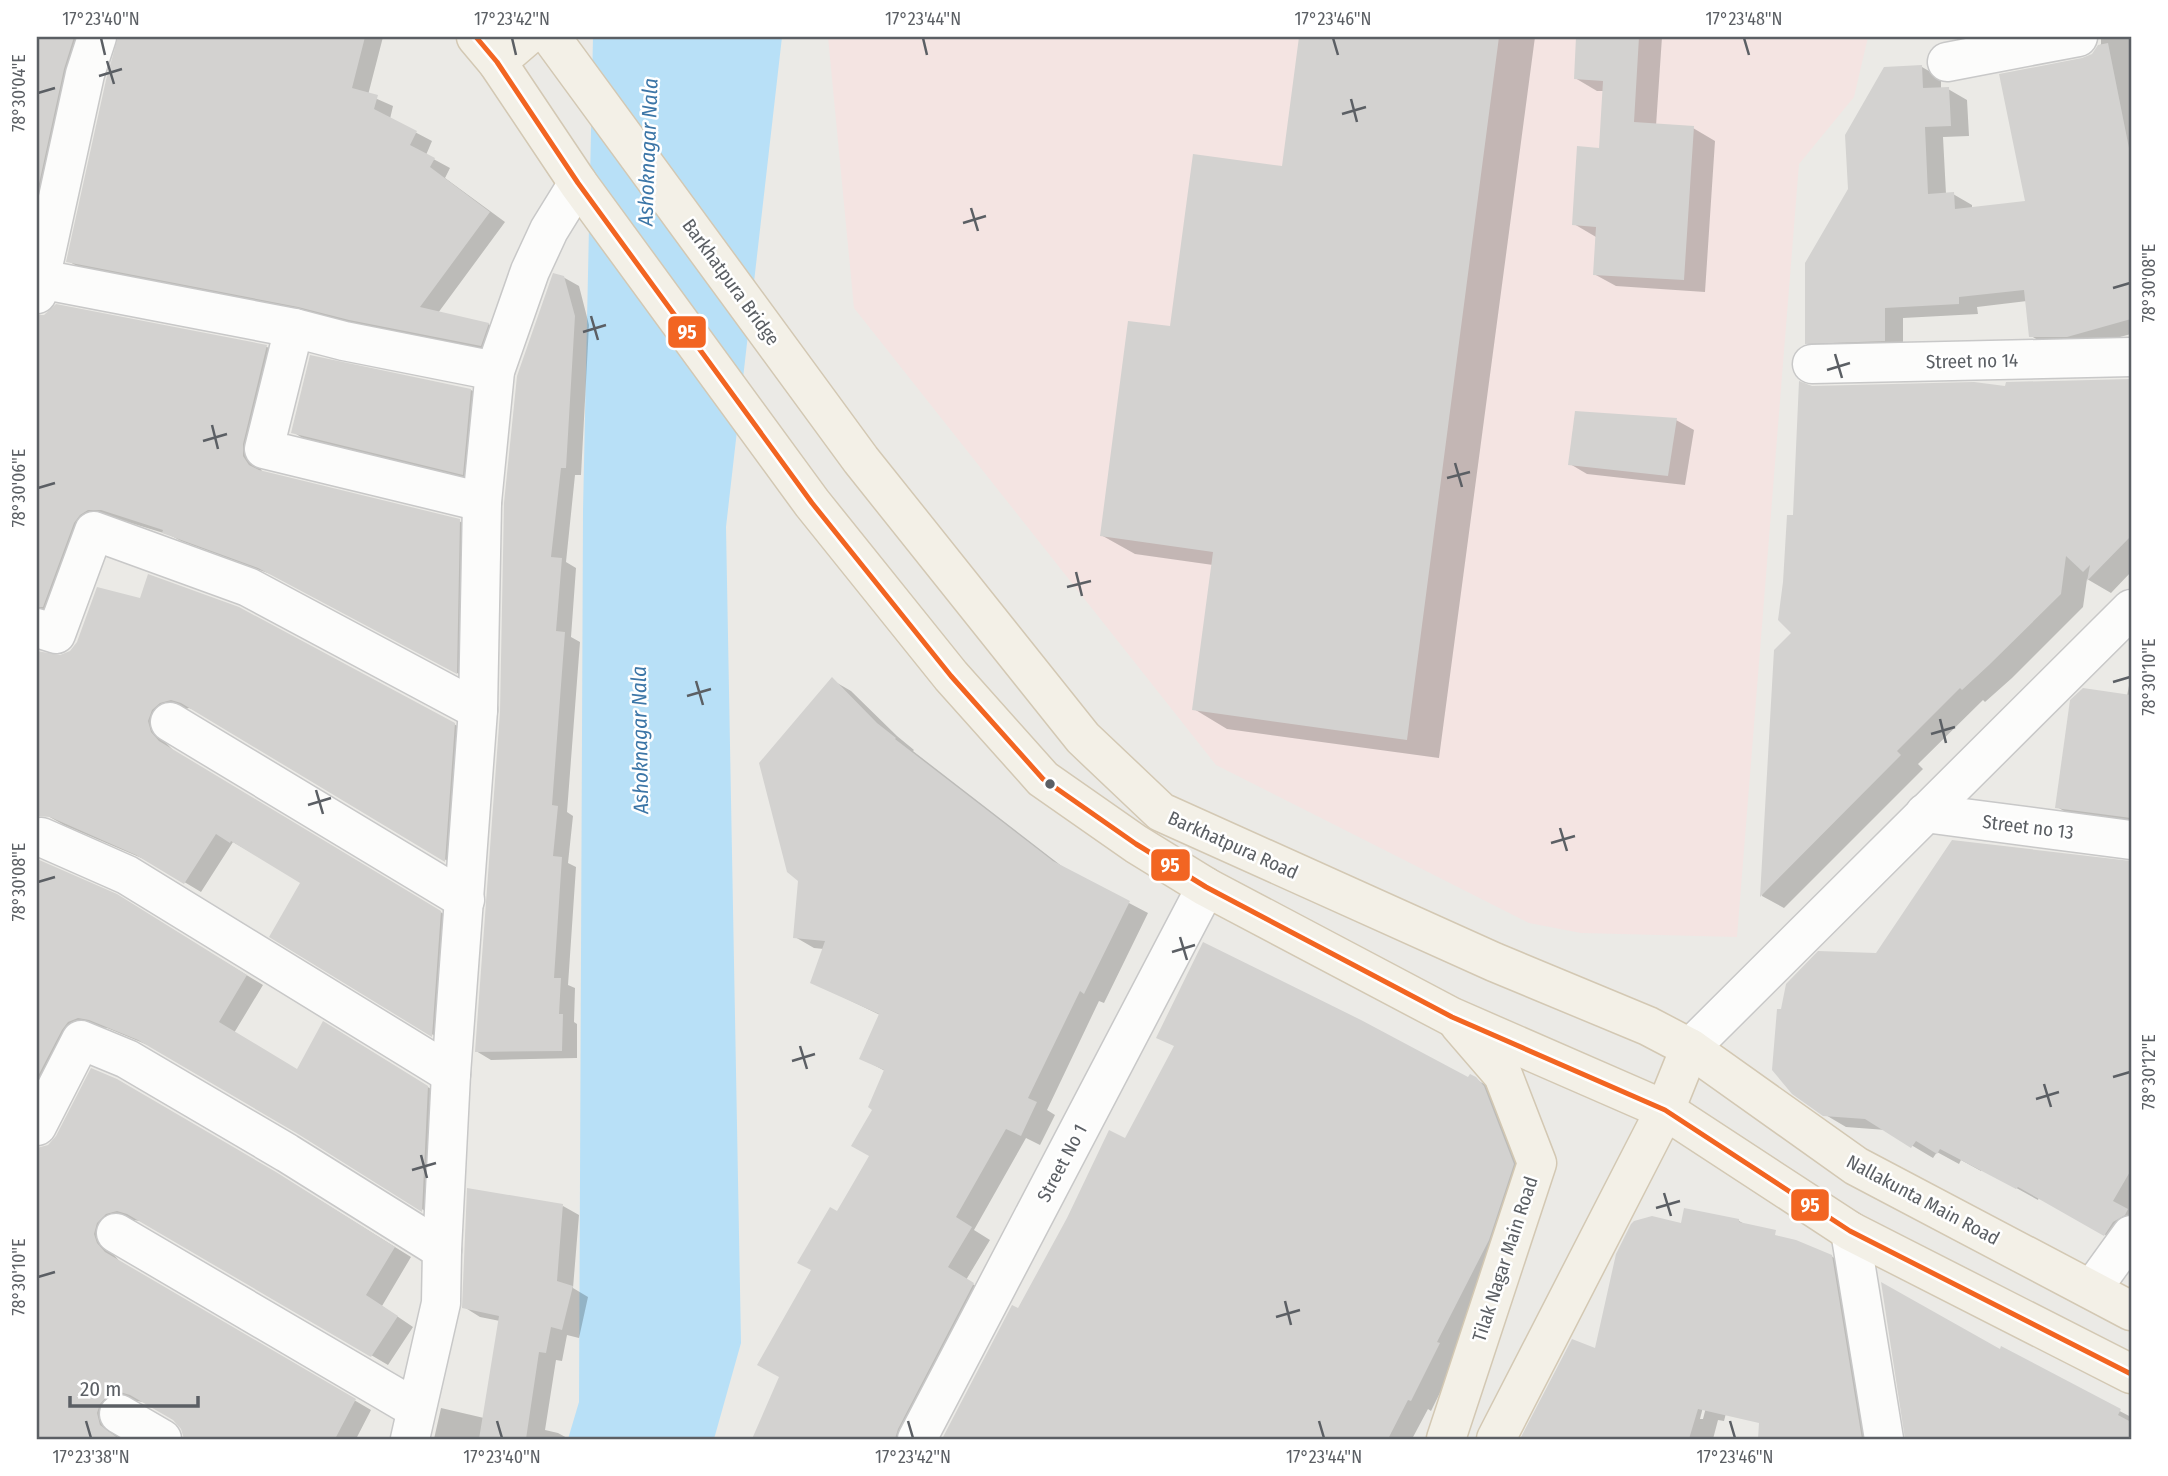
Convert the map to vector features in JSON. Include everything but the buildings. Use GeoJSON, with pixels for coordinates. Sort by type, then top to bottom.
{"type":"FeatureCollection","features":[{"type":"Feature","properties":{"kind":"main road"},"geometry":{"type":"LineString","coordinates":[[526,37],[486,50],[578,183],[812,503],[951,676],[1043,779],[1136,844],[1206,887],[1452,1017],[1665,1110],[1850,1231],[2131,1374]]}},
{"type":"Feature","properties":{"kind":"main road","name":"Barkhatpura Bridge"},"geometry":{"type":"LineString","coordinates":[[551,37],[861,460]]}},
{"type":"Feature","properties":{"kind":"main road","name":"Barkhatpura Road"},"geometry":{"type":"LineString","coordinates":[[861,460],[1083,738],[1161,812],[1482,957],[1648,1026],[1690,1048]]}},
{"type":"Feature","properties":{"kind":"main road","name":"Tilak Nagar Main Road"},"geometry":{"type":"LineString","coordinates":[[1446,1439],[1537,1163],[1503,1075],[1452,1017]]}},
{"type":"Feature","properties":{"kind":"main road"},"geometry":{"type":"LineString","coordinates":[[1496,1439],[1665,1110],[1690,1048]]}},
{"type":"Feature","properties":{"kind":"main road","name":"Nallakunta Main Road"},"geometry":{"type":"LineString","coordinates":[[1690,1048],[1856,1166],[2131,1311]]}},
{"type":"Feature","properties":{"kind":"street"},"geometry":{"type":"LineString","coordinates":[[97,37],[85,74],[38,286],[294,328],[344,341],[495,371]]}},
{"type":"Feature","properties":{"kind":"street"},"geometry":{"type":"LineString","coordinates":[[1947,62],[2078,37]]}},
{"type":"Feature","properties":{"kind":"street"},"geometry":{"type":"LineString","coordinates":[[116,1233],[413,1424],[441,1303],[451,1074],[478,710],[482,502],[495,371],[530,271],[578,183]]}},
{"type":"Feature","properties":{"kind":"street"},"geometry":{"type":"LineString","coordinates":[[294,328],[264,449],[482,502]]}},
{"type":"Feature","properties":{"kind":"street","name":"Street no 14"},"geometry":{"type":"LineString","coordinates":[[1812,364],[2131,357]]}},
{"type":"Feature","properties":{"kind":"street"},"geometry":{"type":"LineString","coordinates":[[37,628],[56,634],[94,531],[248,587],[478,710]]}},
{"type":"Feature","properties":{"kind":"street"},"geometry":{"type":"LineString","coordinates":[[1690,1048],[2131,609]]}},
{"type":"Feature","properties":{"kind":"street"},"geometry":{"type":"LineString","coordinates":[[170,722],[465,901]]}},
{"type":"Feature","properties":{"kind":"street","name":"Street no 13"},"geometry":{"type":"LineString","coordinates":[[1926,813],[2131,840]]}},
{"type":"Feature","properties":{"kind":"street"},"geometry":{"type":"LineString","coordinates":[[41,837],[127,874],[451,1074]]}},
{"type":"Feature","properties":{"kind":"street","name":"Street No 1"},"geometry":{"type":"LineString","coordinates":[[918,1439],[1206,887]]}},
{"type":"Feature","properties":{"kind":"street"},"geometry":{"type":"LineString","coordinates":[[37,1126],[81,1040],[127,1059],[288,1153],[442,1250]]}},
{"type":"Feature","properties":{"kind":"street"},"geometry":{"type":"LineString","coordinates":[[1850,1231],[1884,1439]]}},
{"type":"Feature","properties":{"kind":"street"},"geometry":{"type":"LineString","coordinates":[[2092,1289],[2131,1235]]}},
{"type":"Feature","properties":{"kind":"street"},"geometry":{"type":"LineString","coordinates":[[119,1414],[162,1439]]}},
{"type":"Feature","properties":{"kind":"shaded area"},"geometry":{"type":"Polygon","coordinates":[[[828,37],[1868,37],[1854,97],[1799,164],[1737,937],[1581,933],[1529,923],[1216,765],[854,308],[828,37]]]}},
{"type":"Feature","properties":{"kind":"water","name":"Ashoknagar Nala"},"geometry":{"type":"Polygon","coordinates":[[[593,37],[782,37],[726,527],[741,1343],[714,1439],[568,1439],[579,1402],[583,511],[593,37]]]}},
{"type":"Feature","properties":{"kind":"transit line","name":"95"},"geometry":{"type":"LineString","coordinates":[[476,37],[497,62],[578,183],[812,503],[951,676],[1043,779],[1136,844],[1206,887],[1452,1017],[1665,1110],[1850,1231],[2131,1374]]}}]}
